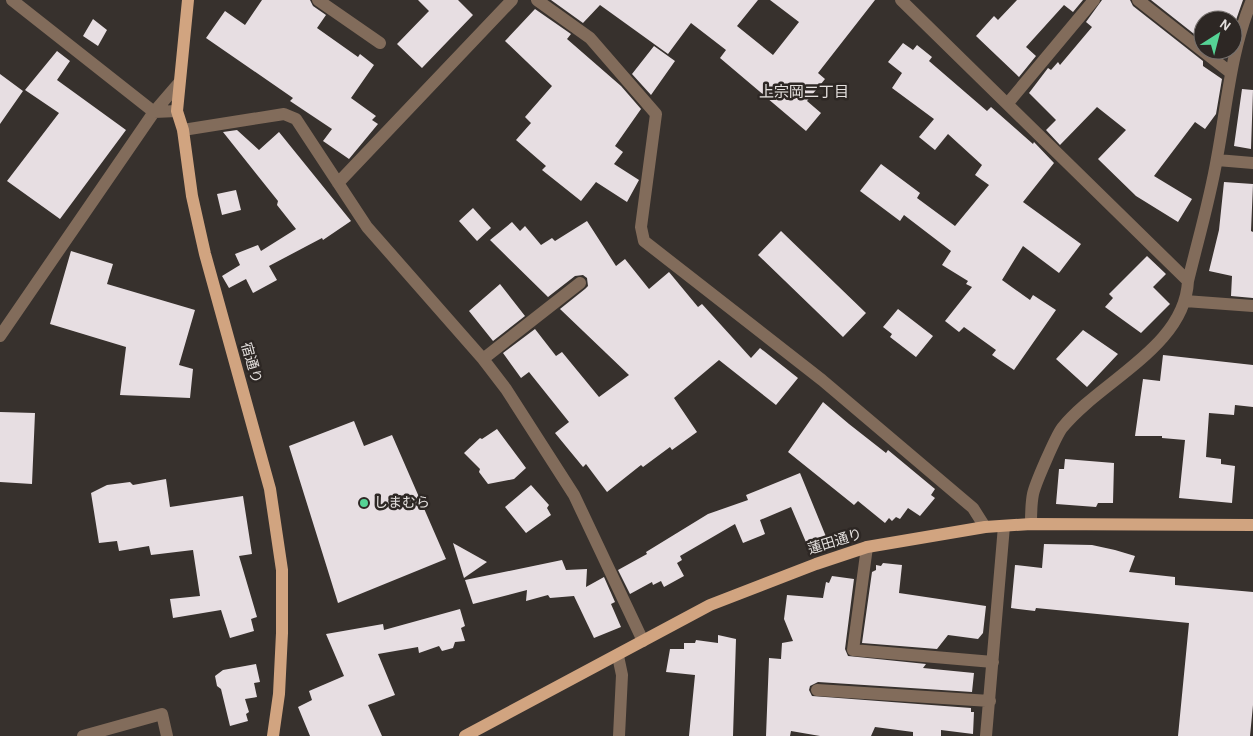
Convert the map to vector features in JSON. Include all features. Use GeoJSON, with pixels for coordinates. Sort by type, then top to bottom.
{"type":"FeatureCollection","features":[{"type":"Feature","properties":{"kind":"main road","name":"宿通り"},"geometry":{"type":"LineString","coordinates":[[188,0],[177,111],[183,130],[192,196],[205,254],[268,480],[282,570],[282,633],[279,694],[273,736]]}},
{"type":"Feature","properties":{"kind":"main road","name":"蓮田通り"},"geometry":{"type":"LineString","coordinates":[[465,736],[618,656],[643,640],[710,605],[752,587],[867,547],[985,527],[1031,524],[1253,524]]}},
{"type":"Feature","properties":{"kind":"street"},"geometry":{"type":"LineString","coordinates":[[12,0],[154,112],[177,111]]}},
{"type":"Feature","properties":{"kind":"street"},"geometry":{"type":"LineString","coordinates":[[318,0],[380,42]]}},
{"type":"Feature","properties":{"kind":"street"},"geometry":{"type":"LineString","coordinates":[[537,0],[590,38],[656,114],[641,227],[644,241],[822,380],[973,508],[985,527]]}},
{"type":"Feature","properties":{"kind":"street"},"geometry":{"type":"LineString","coordinates":[[901,0],[1188,281]]}},
{"type":"Feature","properties":{"kind":"street"},"geometry":{"type":"LineString","coordinates":[[1008,103],[1094,0]]}},
{"type":"Feature","properties":{"kind":"street"},"geometry":{"type":"LineString","coordinates":[[1138,0],[1231,73]]}},
{"type":"Feature","properties":{"kind":"street"},"geometry":{"type":"LineString","coordinates":[[1031,524],[1033,492],[1061,429],[1079,411],[1156,346],[1179,317],[1185,301],[1188,281],[1217,160],[1231,73],[1248,30],[1252,0]]}},
{"type":"Feature","properties":{"kind":"street"},"geometry":{"type":"LineString","coordinates":[[338,183],[504,2]]}},
{"type":"Feature","properties":{"kind":"street"},"geometry":{"type":"LineString","coordinates":[[0,336],[154,112],[179,83]]}},
{"type":"Feature","properties":{"kind":"street"},"geometry":{"type":"LineString","coordinates":[[183,130],[284,114],[296,119],[367,228],[483,359],[506,389],[574,496],[643,640]]}},
{"type":"Feature","properties":{"kind":"street"},"geometry":{"type":"LineString","coordinates":[[1217,160],[1253,163]]}},
{"type":"Feature","properties":{"kind":"street"},"geometry":{"type":"LineString","coordinates":[[483,359],[580,283]]}},
{"type":"Feature","properties":{"kind":"street"},"geometry":{"type":"LineString","coordinates":[[1185,301],[1253,306]]}},
{"type":"Feature","properties":{"kind":"street"},"geometry":{"type":"LineString","coordinates":[[986,736],[1004,526]]}},
{"type":"Feature","properties":{"kind":"street"},"geometry":{"type":"LineString","coordinates":[[867,547],[853,650],[993,662]]}},
{"type":"Feature","properties":{"kind":"street"},"geometry":{"type":"LineString","coordinates":[[618,656],[622,675],[618,736]]}},
{"type":"Feature","properties":{"kind":"street"},"geometry":{"type":"LineString","coordinates":[[817,690],[990,701]]}},
{"type":"Feature","properties":{"kind":"street"},"geometry":{"type":"LineString","coordinates":[[88,736],[162,714],[166,736]]}},
{"type":"Feature","properties":{"kind":"building"},"geometry":{"type":"Polygon","coordinates":[[[262,0],[310,0],[313,6],[326,15],[317,28],[358,57],[360,54],[374,65],[351,98],[376,116],[372,120],[378,124],[349,159],[323,141],[332,129],[290,101],[293,98],[206,38],[225,11],[245,25],[262,0]]]}},
{"type":"Feature","properties":{"kind":"building"},"geometry":{"type":"Polygon","coordinates":[[[418,0],[458,0],[473,15],[422,68],[397,44],[429,11],[418,0]]]}},
{"type":"Feature","properties":{"kind":"building"},"geometry":{"type":"Polygon","coordinates":[[[551,0],[758,0],[737,26],[773,55],[799,22],[770,0],[875,0],[818,73],[825,79],[807,101],[821,113],[806,131],[720,58],[726,50],[691,23],[668,54],[600,5],[583,23],[551,0]]]}},
{"type":"Feature","properties":{"kind":"building"},"geometry":{"type":"Polygon","coordinates":[[[1017,0],[1083,0],[1073,12],[1064,5],[1026,47],[1036,56],[1019,77],[976,36],[994,16],[998,20],[1017,0]]]}},
{"type":"Feature","properties":{"kind":"building"},"geometry":{"type":"Polygon","coordinates":[[[1102,0],[1130,0],[1133,6],[1193,53],[1193,60],[1202,60],[1203,66],[1222,79],[1216,114],[1205,129],[1195,122],[1154,176],[1192,199],[1178,222],[1136,196],[1098,159],[1126,130],[1097,107],[1060,145],[1046,130],[1056,120],[1029,93],[1048,68],[1051,70],[1058,62],[1060,65],[1092,27],[1086,22],[1102,0]]]}},
{"type":"Feature","properties":{"kind":"building"},"geometry":{"type":"Polygon","coordinates":[[[1151,0],[1243,0],[1240,10],[1193,10],[1193,33],[1151,0]]]}},
{"type":"Feature","properties":{"kind":"building"},"geometry":{"type":"Polygon","coordinates":[[[535,9],[571,34],[567,39],[621,86],[641,109],[615,146],[623,152],[614,164],[639,180],[627,202],[596,182],[581,201],[542,170],[546,166],[516,140],[531,123],[525,117],[552,86],[505,41],[535,9]]]}},
{"type":"Feature","properties":{"kind":"building"},"geometry":{"type":"Polygon","coordinates":[[[93,19],[107,30],[98,46],[83,36],[93,19]]]}},
{"type":"Feature","properties":{"kind":"building"},"geometry":{"type":"Polygon","coordinates":[[[903,43],[913,50],[917,45],[932,57],[929,61],[987,111],[991,107],[1033,144],[1034,142],[1054,163],[1023,202],[1081,244],[1059,273],[1023,246],[1002,280],[1030,300],[1033,295],[1056,310],[1014,370],[992,355],[996,350],[964,327],[959,332],[945,321],[972,287],[966,284],[968,281],[942,265],[951,251],[904,215],[900,221],[860,191],[881,164],[920,193],[917,198],[955,226],[989,185],[975,175],[982,165],[948,134],[935,150],[919,137],[934,119],[892,88],[902,73],[888,62],[903,43]]]}},
{"type":"Feature","properties":{"kind":"building"},"geometry":{"type":"Polygon","coordinates":[[[654,46],[675,61],[651,95],[632,74],[654,46]]]}},
{"type":"Feature","properties":{"kind":"building"},"geometry":{"type":"Polygon","coordinates":[[[57,51],[70,61],[57,80],[126,130],[60,219],[7,181],[59,113],[25,90],[57,51]]]}},
{"type":"Feature","properties":{"kind":"building"},"geometry":{"type":"Polygon","coordinates":[[[0,74],[23,91],[0,124],[0,74]]]}},
{"type":"Feature","properties":{"kind":"building"},"geometry":{"type":"Polygon","coordinates":[[[1242,89],[1253,90],[1251,149],[1234,146],[1242,89]]]}},
{"type":"Feature","properties":{"kind":"building"},"geometry":{"type":"Polygon","coordinates":[[[237,130],[259,150],[279,132],[351,221],[323,240],[322,238],[269,266],[277,280],[253,293],[246,279],[229,288],[222,276],[240,265],[235,254],[258,245],[261,251],[296,229],[277,205],[278,201],[223,132],[237,130]]]}},
{"type":"Feature","properties":{"kind":"building"},"geometry":{"type":"Polygon","coordinates":[[[1224,182],[1253,184],[1251,231],[1253,232],[1253,298],[1231,296],[1232,276],[1209,271],[1219,230],[1224,182]]]}},
{"type":"Feature","properties":{"kind":"building"},"geometry":{"type":"Polygon","coordinates":[[[236,190],[241,210],[222,215],[217,194],[236,190]]]}},
{"type":"Feature","properties":{"kind":"building"},"geometry":{"type":"Polygon","coordinates":[[[473,208],[491,228],[477,241],[459,221],[473,208]]]}},
{"type":"Feature","properties":{"kind":"building"},"geometry":{"type":"Polygon","coordinates":[[[587,221],[616,266],[625,259],[649,289],[669,272],[698,307],[702,304],[751,358],[760,348],[798,378],[776,405],[719,360],[674,398],[697,432],[672,450],[670,447],[643,467],[641,465],[607,492],[586,464],[583,467],[555,433],[569,422],[529,372],[521,378],[503,353],[535,329],[556,356],[562,352],[599,397],[629,375],[560,309],[588,286],[587,278],[583,275],[575,276],[548,297],[490,240],[512,222],[520,231],[525,226],[541,245],[552,238],[555,241],[587,221]]]}},
{"type":"Feature","properties":{"kind":"building"},"geometry":{"type":"Polygon","coordinates":[[[781,231],[866,313],[843,337],[758,255],[781,231]]]}},
{"type":"Feature","properties":{"kind":"building"},"geometry":{"type":"Polygon","coordinates":[[[71,251],[113,264],[107,284],[195,310],[179,365],[193,369],[190,398],[120,395],[126,347],[50,324],[71,251]]]}},
{"type":"Feature","properties":{"kind":"building"},"geometry":{"type":"Polygon","coordinates":[[[1147,256],[1166,274],[1153,287],[1170,304],[1141,333],[1105,307],[1113,298],[1109,294],[1147,256]]]}},
{"type":"Feature","properties":{"kind":"building"},"geometry":{"type":"Polygon","coordinates":[[[500,284],[525,316],[493,341],[469,311],[500,284]]]}},
{"type":"Feature","properties":{"kind":"building"},"geometry":{"type":"Polygon","coordinates":[[[898,309],[933,336],[916,357],[890,337],[892,334],[883,327],[898,309]]]}},
{"type":"Feature","properties":{"kind":"building"},"geometry":{"type":"Polygon","coordinates":[[[1083,330],[1118,354],[1087,387],[1056,359],[1083,330]]]}},
{"type":"Feature","properties":{"kind":"building"},"geometry":{"type":"Polygon","coordinates":[[[1163,355],[1253,365],[1253,407],[1235,405],[1234,415],[1209,413],[1206,457],[1221,459],[1221,464],[1235,466],[1232,503],[1179,498],[1185,440],[1162,438],[1162,436],[1135,436],[1143,379],[1160,381],[1163,355]]]}},
{"type":"Feature","properties":{"kind":"building"},"geometry":{"type":"Polygon","coordinates":[[[823,402],[886,453],[888,450],[935,489],[931,495],[935,498],[920,516],[908,508],[900,519],[896,517],[892,521],[889,518],[885,523],[858,501],[854,505],[788,452],[823,402]]]}},
{"type":"Feature","properties":{"kind":"building"},"geometry":{"type":"Polygon","coordinates":[[[0,412],[35,413],[32,484],[0,482],[0,412]]]}},
{"type":"Feature","properties":{"kind":"building","name":"しまむら"},"geometry":{"type":"Polygon","coordinates":[[[354,421],[364,446],[392,435],[446,559],[338,603],[289,446],[354,421]]]}},
{"type":"Feature","properties":{"kind":"building"},"geometry":{"type":"Polygon","coordinates":[[[497,429],[526,468],[514,479],[488,484],[479,472],[480,469],[464,453],[480,438],[482,439],[497,429]]]}},
{"type":"Feature","properties":{"kind":"building"},"geometry":{"type":"Polygon","coordinates":[[[1065,459],[1114,463],[1113,503],[1098,503],[1096,507],[1056,504],[1059,469],[1064,469],[1065,459]]]}},
{"type":"Feature","properties":{"kind":"building"},"geometry":{"type":"Polygon","coordinates":[[[800,473],[827,539],[808,547],[791,507],[760,520],[765,534],[743,543],[735,524],[680,556],[682,560],[677,563],[684,576],[664,587],[661,581],[653,585],[652,582],[630,594],[618,570],[647,554],[646,552],[708,514],[748,500],[746,495],[800,473]]]}},
{"type":"Feature","properties":{"kind":"building"},"geometry":{"type":"Polygon","coordinates":[[[166,479],[170,507],[243,496],[252,554],[239,556],[257,617],[251,619],[254,631],[230,638],[221,610],[173,618],[170,599],[200,596],[193,550],[151,555],[149,546],[119,551],[117,541],[99,543],[91,493],[107,485],[130,482],[133,485],[166,479]]]}},
{"type":"Feature","properties":{"kind":"building"},"geometry":{"type":"Polygon","coordinates":[[[531,485],[549,505],[547,508],[551,515],[526,533],[505,507],[531,485]]]}},
{"type":"Feature","properties":{"kind":"building"},"geometry":{"type":"Polygon","coordinates":[[[453,543],[487,562],[464,578],[453,543]]]}},
{"type":"Feature","properties":{"kind":"building"},"geometry":{"type":"Polygon","coordinates":[[[1044,544],[1092,545],[1135,556],[1129,572],[1175,577],[1175,585],[1253,592],[1253,705],[1250,736],[1178,736],[1189,623],[1036,608],[1035,611],[1011,608],[1015,565],[1042,568],[1044,544]]]}},
{"type":"Feature","properties":{"kind":"building"},"geometry":{"type":"Polygon","coordinates":[[[562,560],[566,570],[587,569],[586,587],[604,577],[615,602],[611,604],[621,627],[594,638],[574,596],[550,598],[548,595],[526,601],[527,590],[473,604],[465,580],[562,560]]]}},
{"type":"Feature","properties":{"kind":"building"},"geometry":{"type":"Polygon","coordinates":[[[883,563],[902,565],[899,593],[986,606],[983,633],[978,639],[948,635],[937,649],[862,643],[872,572],[876,570],[876,565],[881,566],[883,563]]]}},
{"type":"Feature","properties":{"kind":"building"},"geometry":{"type":"Polygon","coordinates":[[[832,576],[854,579],[845,649],[848,656],[926,664],[923,668],[974,673],[972,692],[818,682],[810,686],[809,690],[812,696],[971,708],[971,712],[974,712],[973,734],[941,730],[941,736],[913,736],[913,732],[875,727],[871,736],[820,736],[791,731],[790,736],[766,736],[769,658],[781,659],[782,643],[793,641],[784,619],[787,595],[823,598],[826,582],[829,583],[832,576]]]}},
{"type":"Feature","properties":{"kind":"building"},"geometry":{"type":"Polygon","coordinates":[[[460,609],[465,626],[461,628],[465,641],[455,642],[453,648],[442,651],[439,646],[419,653],[418,647],[378,654],[395,695],[368,705],[382,736],[310,736],[298,707],[312,700],[309,691],[344,676],[326,634],[383,624],[384,630],[460,609]]]}},
{"type":"Feature","properties":{"kind":"building"},"geometry":{"type":"Polygon","coordinates":[[[718,635],[736,639],[733,736],[689,736],[695,675],[666,672],[670,649],[684,649],[684,643],[695,643],[696,640],[718,643],[718,635]]]}},
{"type":"Feature","properties":{"kind":"building"},"geometry":{"type":"Polygon","coordinates":[[[256,664],[260,682],[254,683],[257,697],[245,699],[249,712],[246,714],[248,721],[230,726],[221,689],[217,686],[215,676],[223,670],[256,664]]]}},
{"type":"Feature","properties":{"kind":"place","name":"しまむら"},"geometry":{"type":"Point","coordinates":[364,503]}},
{"type":"Feature","properties":{"kind":"district","name":"上宗岡二丁目"},"geometry":{"type":"Point","coordinates":[804,92]}}]}
